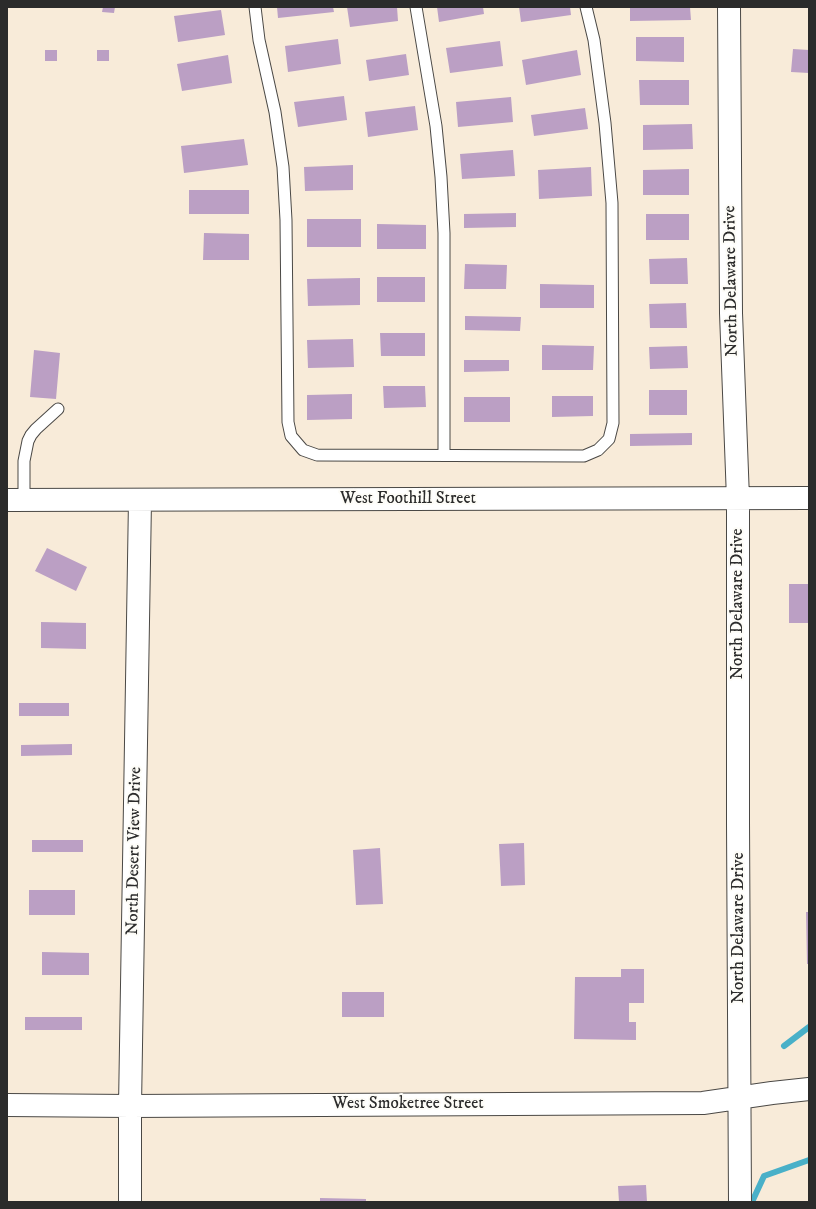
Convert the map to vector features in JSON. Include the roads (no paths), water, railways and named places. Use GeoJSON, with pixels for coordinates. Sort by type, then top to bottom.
{"type":"FeatureCollection","features":[{"type":"Feature","properties":{"kind":"street","name":"North Delaware Drive"},"geometry":{"type":"LineString","coordinates":[[729,7],[731,313],[738,499],[740,1202]]}},
{"type":"Feature","properties":{"kind":"street","name":"West Foothill Street"},"geometry":{"type":"LineString","coordinates":[[15,500],[809,498]]}},
{"type":"Feature","properties":{"kind":"street","name":"North Desert View Drive"},"geometry":{"type":"LineString","coordinates":[[130,1202],[130,1106],[140,500]]}},
{"type":"Feature","properties":{"kind":"street","name":"West Smoketree Street"},"geometry":{"type":"LineString","coordinates":[[7,1105],[130,1106],[703,1103],[809,1089]]}},
{"type":"Feature","properties":{"kind":"lane"},"geometry":{"type":"LineString","coordinates":[[255,7],[260,40],[275,112],[283,167],[286,220],[288,422],[291,436],[303,450],[317,456],[584,456],[598,450],[609,439],[613,423],[612,203],[605,123],[594,40],[586,7]]}},
{"type":"Feature","properties":{"kind":"lane"},"geometry":{"type":"LineString","coordinates":[[416,7],[436,126],[441,177],[444,233],[444,456]]}},
{"type":"Feature","properties":{"kind":"lane"},"geometry":{"type":"LineString","coordinates":[[15,500],[28,442],[31,435],[58,409]]}},
{"type":"Feature","properties":{"kind":"waterway"},"geometry":{"type":"LineString","coordinates":[[784,1046],[809,1027]]}},
{"type":"Feature","properties":{"kind":"waterway"},"geometry":{"type":"LineString","coordinates":[[752,1202],[764,1176],[809,1160]]}}]}
